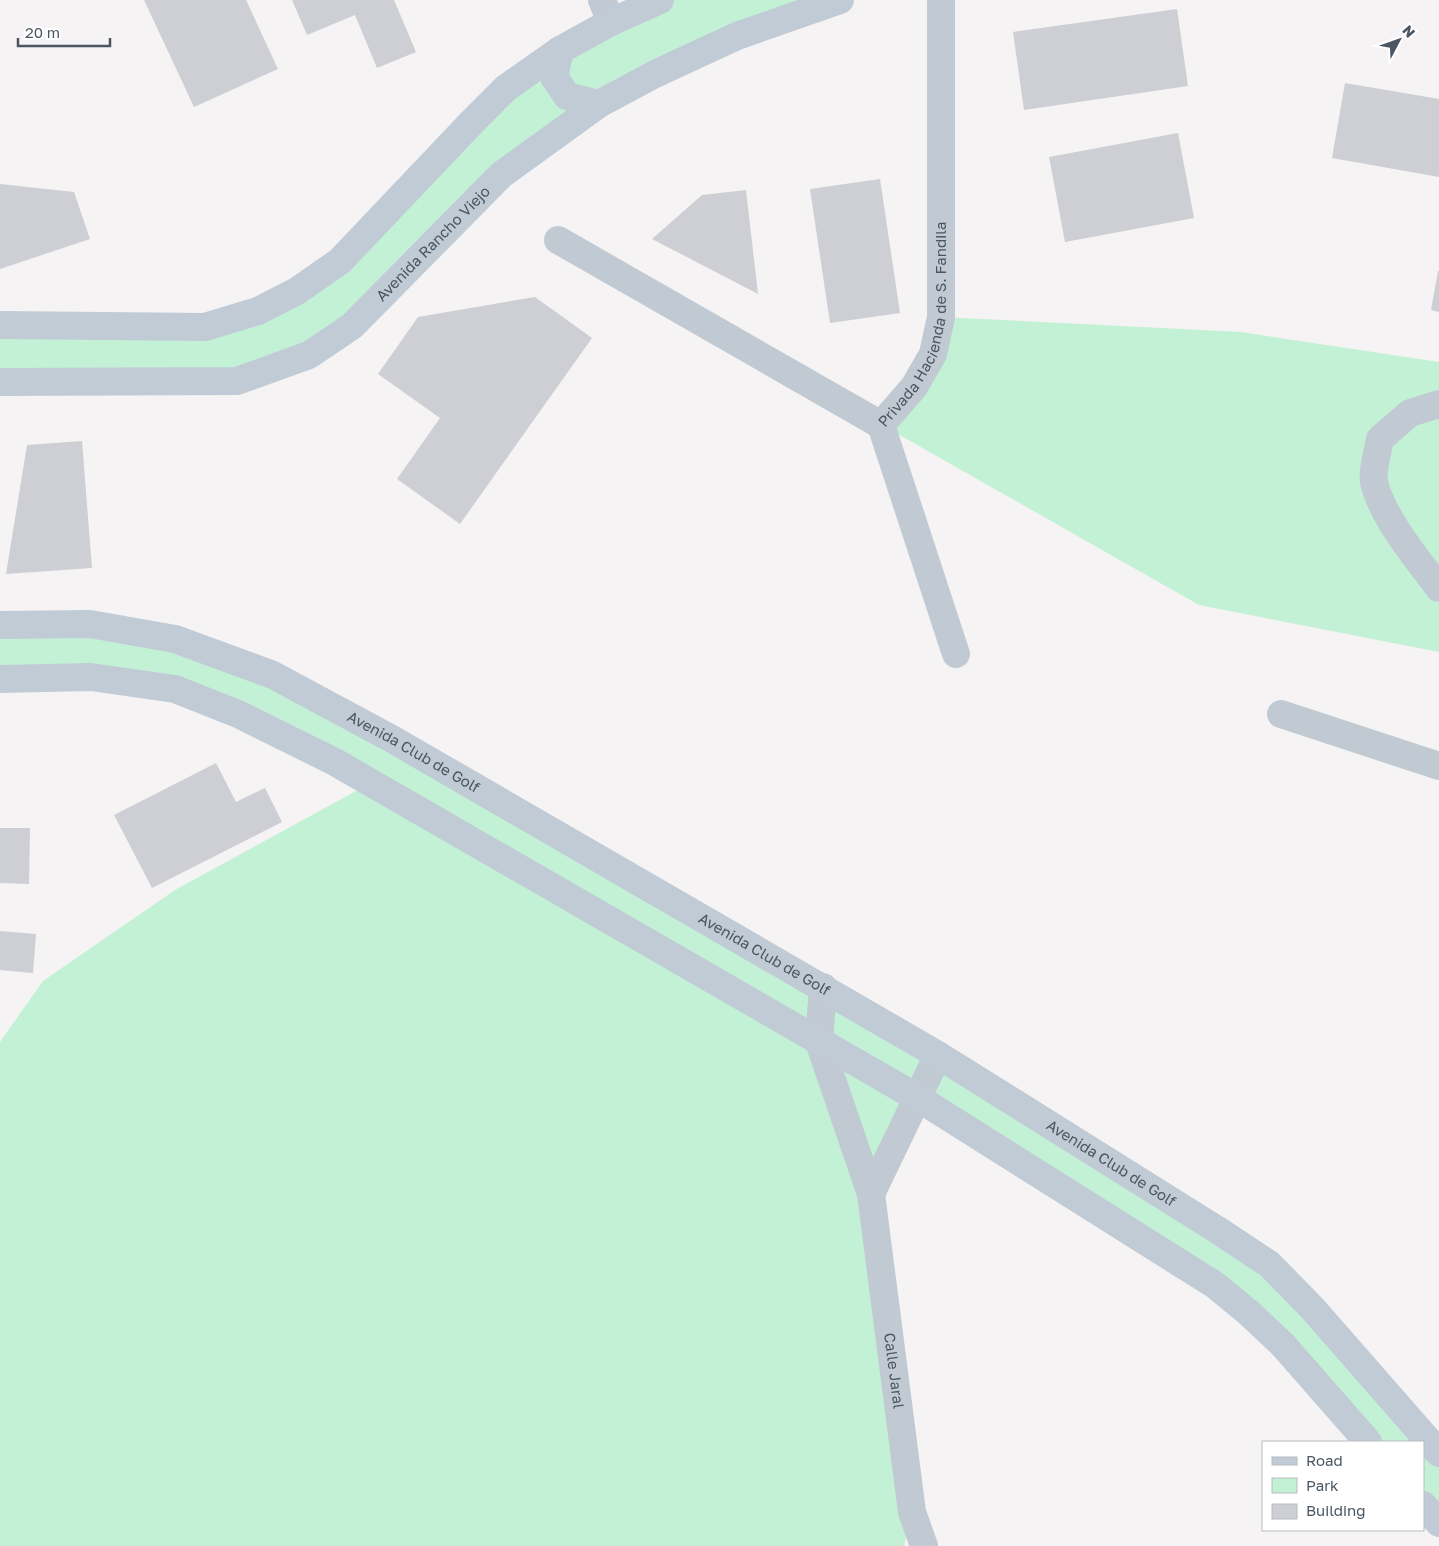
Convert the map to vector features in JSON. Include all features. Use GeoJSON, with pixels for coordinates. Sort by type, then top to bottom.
{"type":"FeatureCollection","features":[{"type":"Feature","properties":{"kind":"street"},"geometry":{"type":"LineString","coordinates":[[0,325],[205,327],[258,311],[297,291],[340,261],[506,88],[560,50],[606,11],[660,0]]}},
{"type":"Feature","properties":{"kind":"street","name":"Avenida Rancho Viejo"},"geometry":{"type":"LineString","coordinates":[[0,382],[237,381],[309,355],[352,326],[501,175],[599,104],[655,74],[738,36],[840,0]]}},
{"type":"Feature","properties":{"kind":"street","name":"Privada Hacienda de S. Fandila"},"geometry":{"type":"LineString","coordinates":[[882,425],[914,387],[933,354],[941,317],[941,0]]}},
{"type":"Feature","properties":{"kind":"street"},"geometry":{"type":"LineString","coordinates":[[560,50],[554,77],[567,96],[599,104]]}},
{"type":"Feature","properties":{"kind":"street","name":"Privada Hacienda de S. Fandila"},"geometry":{"type":"LineString","coordinates":[[558,240],[882,425],[956,654]]}},
{"type":"Feature","properties":{"kind":"street"},"geometry":{"type":"LineString","coordinates":[[1439,404],[1410,413],[1380,439],[1374,480],[1387,513],[1439,588]]}},
{"type":"Feature","properties":{"kind":"street","name":"Avenida Club de Golf"},"geometry":{"type":"LineString","coordinates":[[0,625],[90,624],[175,639],[273,675],[392,738],[938,1055],[1269,1264],[1314,1309],[1439,1453]]}},
{"type":"Feature","properties":{"kind":"street"},"geometry":{"type":"LineString","coordinates":[[0,679],[91,677],[176,689],[238,714],[335,762],[918,1098],[1215,1285],[1283,1345],[1367,1441]]}},
{"type":"Feature","properties":{"kind":"street"},"geometry":{"type":"LineString","coordinates":[[1281,714],[1439,766]]}},
{"type":"Feature","properties":{"kind":"street","name":"Calle Jaral"},"geometry":{"type":"LineString","coordinates":[[824,988],[819,1042],[871,1194],[912,1512],[924,1546]]}},
{"type":"Feature","properties":{"kind":"street"},"geometry":{"type":"LineString","coordinates":[[871,1194],[938,1055]]}},
{"type":"Feature","properties":{"kind":"street"},"geometry":{"type":"LineString","coordinates":[[1424,1506],[1439,1523]]}},
{"type":"Feature","properties":{"kind":"green space"},"geometry":{"type":"Polygon","coordinates":[[[660,0],[840,0],[599,104],[352,326],[237,381],[0,390],[0,331],[206,328],[297,291],[506,88],[660,0]]]}},
{"type":"Feature","properties":{"kind":"green space"},"geometry":{"type":"Polygon","coordinates":[[[941,317],[1241,332],[1439,362],[1439,652],[1199,605],[882,425],[941,317]]]}},
{"type":"Feature","properties":{"kind":"green space"},"geometry":{"type":"Polygon","coordinates":[[[90,624],[273,675],[1216,1229],[1422,1441],[1367,1441],[1283,1345],[918,1099],[871,1194],[912,1512],[904,1546],[0,1546],[0,1042],[43,981],[175,890],[371,783],[175,689],[0,679],[0,625],[90,624]]]}},
{"type":"Feature","properties":{"kind":"green space"},"geometry":{"type":"Polygon","coordinates":[[[1424,1443],[1439,1458],[1439,1523],[1424,1506],[1424,1443]]]}},
{"type":"Feature","properties":{"kind":"building"},"geometry":{"type":"Polygon","coordinates":[[[144,0],[246,0],[278,69],[194,107],[144,0]]]}},
{"type":"Feature","properties":{"kind":"building"},"geometry":{"type":"Polygon","coordinates":[[[292,0],[394,0],[416,52],[377,68],[355,15],[307,35],[292,0]]]}},
{"type":"Feature","properties":{"kind":"building"},"geometry":{"type":"Polygon","coordinates":[[[1177,9],[1188,86],[1024,110],[1013,32],[1177,9]]]}},
{"type":"Feature","properties":{"kind":"building"},"geometry":{"type":"Polygon","coordinates":[[[1345,83],[1439,99],[1439,177],[1332,158],[1345,83]]]}},
{"type":"Feature","properties":{"kind":"building"},"geometry":{"type":"Polygon","coordinates":[[[1178,133],[1194,218],[1065,242],[1049,157],[1178,133]]]}},
{"type":"Feature","properties":{"kind":"building"},"geometry":{"type":"Polygon","coordinates":[[[880,179],[900,313],[830,323],[810,189],[880,179]]]}},
{"type":"Feature","properties":{"kind":"building"},"geometry":{"type":"Polygon","coordinates":[[[0,184],[74,192],[90,239],[0,269],[0,184]]]}},
{"type":"Feature","properties":{"kind":"building"},"geometry":{"type":"Polygon","coordinates":[[[746,190],[758,294],[652,239],[702,195],[746,190]]]}},
{"type":"Feature","properties":{"kind":"building"},"geometry":{"type":"Polygon","coordinates":[[[1439,271],[1439,312],[1431,310],[1439,271]]]}},
{"type":"Feature","properties":{"kind":"building"},"geometry":{"type":"Polygon","coordinates":[[[535,297],[592,338],[460,524],[397,479],[440,418],[378,374],[418,317],[535,297]]]}},
{"type":"Feature","properties":{"kind":"building"},"geometry":{"type":"Polygon","coordinates":[[[82,441],[92,568],[6,574],[27,445],[82,441]]]}},
{"type":"Feature","properties":{"kind":"building"},"geometry":{"type":"Polygon","coordinates":[[[216,763],[236,802],[265,788],[282,822],[152,888],[114,815],[216,763]]]}},
{"type":"Feature","properties":{"kind":"building"},"geometry":{"type":"Polygon","coordinates":[[[0,828],[30,828],[29,884],[0,883],[0,828]]]}},
{"type":"Feature","properties":{"kind":"building"},"geometry":{"type":"Polygon","coordinates":[[[0,931],[36,934],[33,973],[0,970],[0,931]]]}}]}
